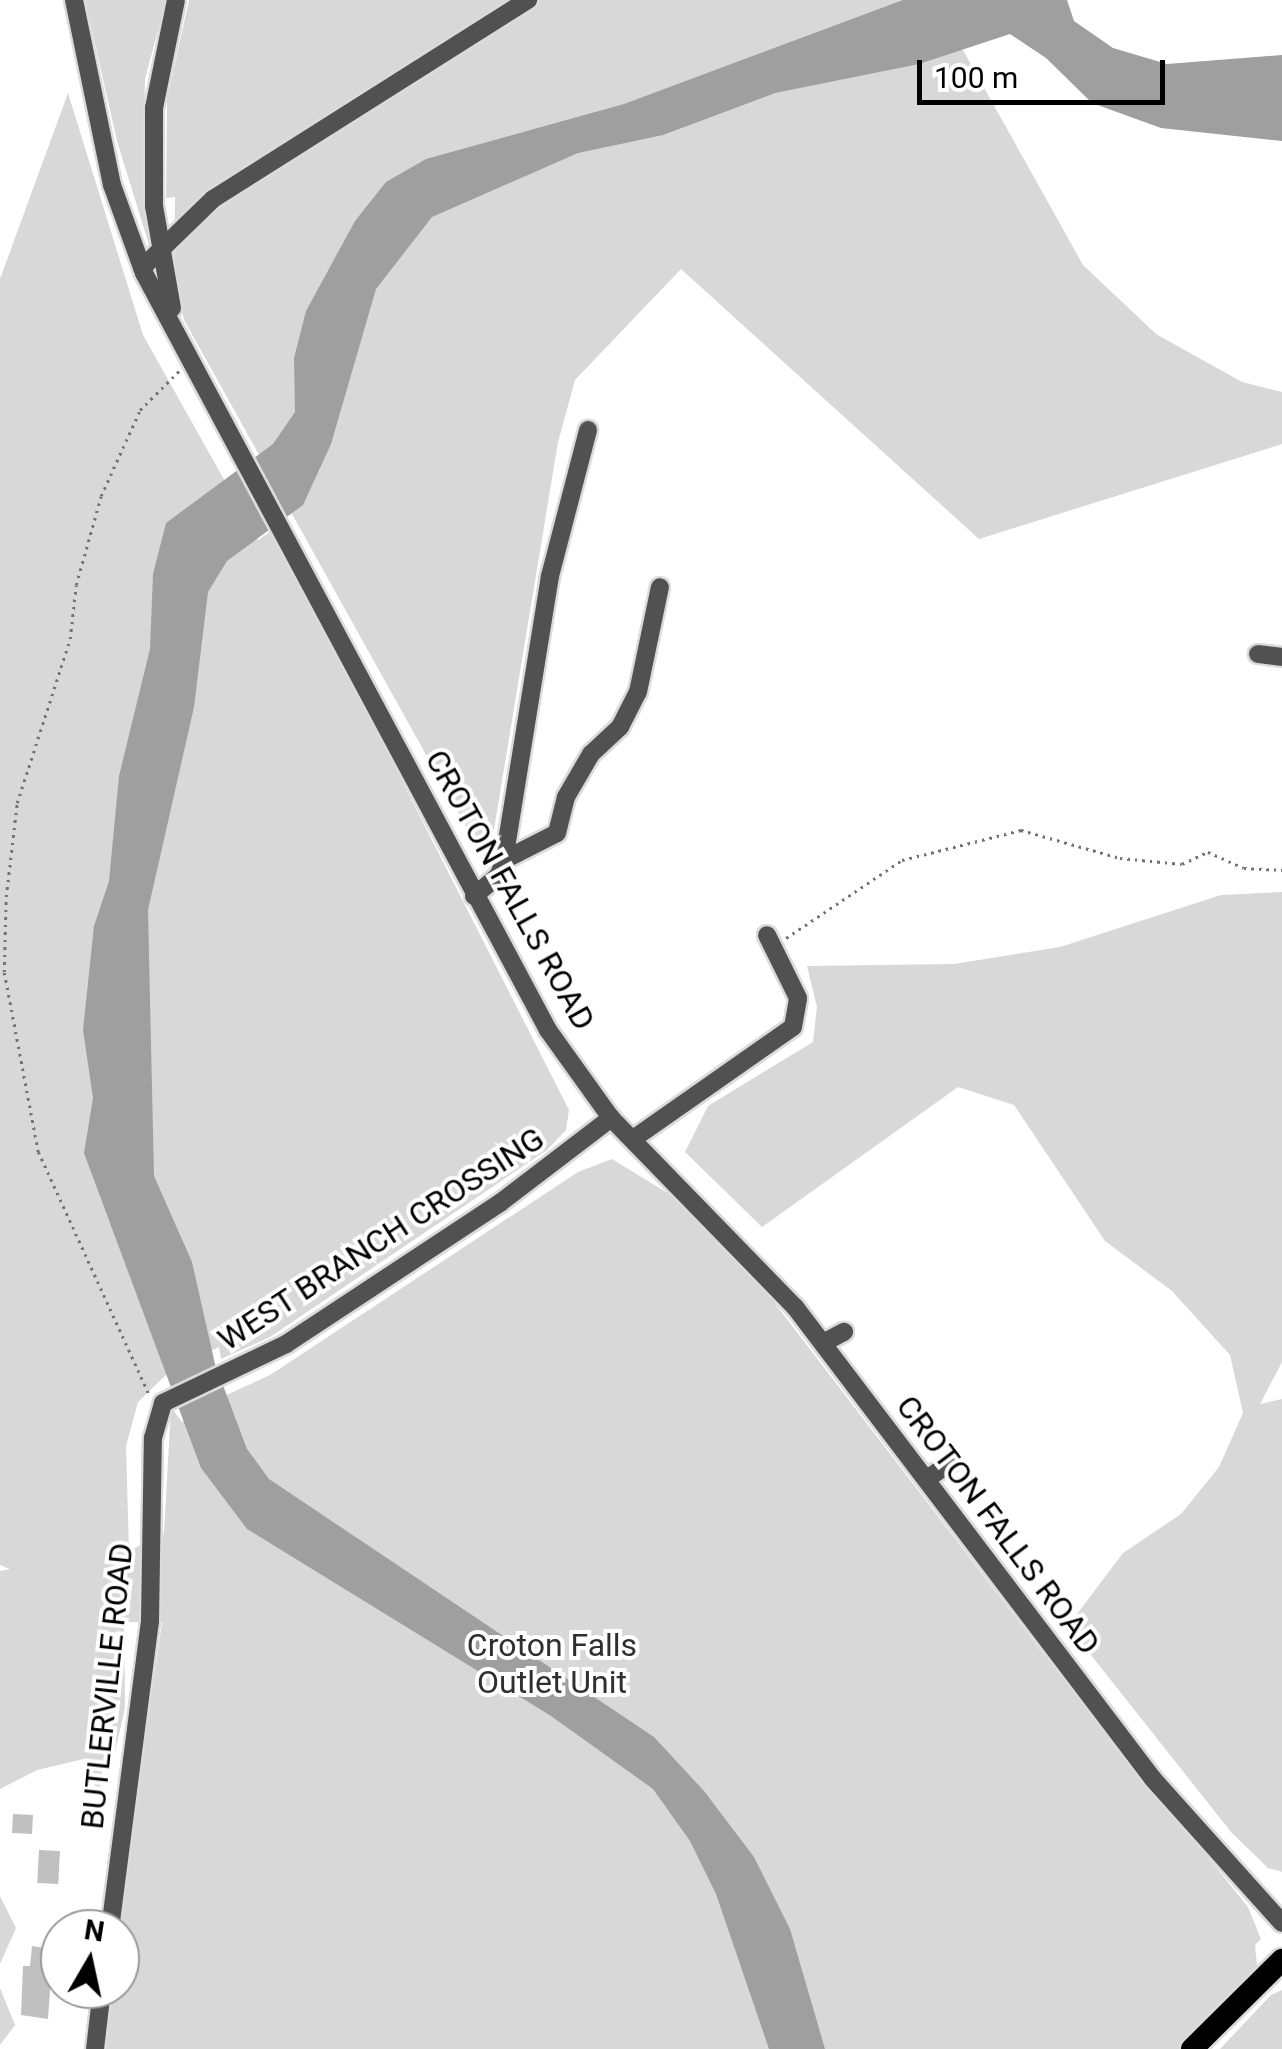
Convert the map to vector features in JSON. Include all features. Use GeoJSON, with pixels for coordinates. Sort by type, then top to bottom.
{"type":"FeatureCollection","features":[{"type":"Feature","properties":{"kind":"main road"},"geometry":{"type":"LineString","coordinates":[[1192,2049],[1282,1960]]}},
{"type":"Feature","properties":{"kind":"street","name":"CROTON FALLS ROAD"},"geometry":{"type":"LineString","coordinates":[[74,0],[112,184],[142,268],[249,459],[474,896],[548,1030],[612,1118],[724,1228],[822,1343],[1153,1779],[1282,1924]]}},
{"type":"Feature","properties":{"kind":"street"},"geometry":{"type":"LineString","coordinates":[[176,0],[154,108],[160,254],[180,337]]}},
{"type":"Feature","properties":{"kind":"street"},"geometry":{"type":"LineString","coordinates":[[142,268],[213,199],[528,0]]}},
{"type":"Feature","properties":{"kind":"street"},"geometry":{"type":"LineString","coordinates":[[474,896],[499,875],[504,860],[550,576],[588,430]]}},
{"type":"Feature","properties":{"kind":"street"},"geometry":{"type":"LineString","coordinates":[[504,860],[556,832],[566,796],[591,754],[620,728],[638,692],[660,587]]}},
{"type":"Feature","properties":{"kind":"street"},"geometry":{"type":"LineString","coordinates":[[1258,654],[1282,657]]}},
{"type":"Feature","properties":{"kind":"street"},"geometry":{"type":"LineString","coordinates":[[633,1138],[793,1027],[798,998],[770,941]]}},
{"type":"Feature","properties":{"kind":"street","name":"WEST BRANCH CROSSING"},"geometry":{"type":"LineString","coordinates":[[158,1412],[173,1396],[286,1344],[500,1203],[612,1118]]}},
{"type":"Feature","properties":{"kind":"street"},"geometry":{"type":"LineString","coordinates":[[822,1343],[844,1332]]}},
{"type":"Feature","properties":{"kind":"street","name":"BUTLERVILLE ROAD"},"geometry":{"type":"LineString","coordinates":[[113,1909],[150,1621],[158,1412]]}},
{"type":"Feature","properties":{"kind":"street"},"geometry":{"type":"LineString","coordinates":[[928,1479],[953,1461]]}},
{"type":"Feature","properties":{"kind":"street"},"geometry":{"type":"LineString","coordinates":[[95,2049],[100,2009]]}},
{"type":"Feature","properties":{"kind":"path"},"geometry":{"type":"LineString","coordinates":[[158,1412],[38,1152],[4,972],[6,897],[16,803],[70,639],[76,585],[101,496],[140,410],[192,358]]}},
{"type":"Feature","properties":{"kind":"path"},"geometry":{"type":"LineString","coordinates":[[770,941],[902,860],[1021,830],[1120,858],[1182,864],[1208,852],[1244,868],[1282,870]]}},
{"type":"Feature","properties":{"kind":"green space"},"geometry":{"type":"Polygon","coordinates":[[[85,0],[166,0],[145,79],[143,182],[150,248],[117,141],[85,0]]]}},
{"type":"Feature","properties":{"kind":"green space"},"geometry":{"type":"Polygon","coordinates":[[[189,0],[935,0],[1083,265],[1156,334],[1242,382],[1282,392],[1282,444],[979,539],[681,269],[575,380],[558,442],[488,866],[184,320],[174,276],[175,197],[166,198],[167,100],[189,0]]]}},
{"type":"Feature","properties":{"kind":"green space","name":"Croton Falls Outlet Unit"},"geometry":{"type":"Polygon","coordinates":[[[68,93],[143,335],[258,540],[274,529],[569,1110],[566,1130],[547,1150],[270,1337],[221,1359],[219,1347],[171,1370],[138,1402],[126,1446],[129,1551],[164,1533],[171,1407],[182,1422],[191,1411],[270,1375],[578,1172],[612,1159],[674,1197],[770,1297],[1045,1656],[1248,1907],[1261,1939],[1255,1945],[1258,1974],[1180,2049],[104,2049],[109,2009],[140,2009],[140,1909],[121,1909],[162,1622],[124,1622],[125,1708],[115,1752],[105,1754],[99,1796],[84,1759],[37,1770],[0,1789],[0,1571],[10,1569],[0,1565],[0,279],[68,93]]]}},
{"type":"Feature","properties":{"kind":"green space"},"geometry":{"type":"Polygon","coordinates":[[[1282,892],[1282,1362],[1260,1404],[1282,1399],[1282,1872],[1268,1868],[1231,1832],[1068,1626],[1123,1553],[1181,1514],[1219,1467],[1243,1413],[1230,1355],[1172,1291],[1105,1241],[1014,1105],[958,1087],[762,1227],[685,1152],[708,1106],[813,1042],[817,1007],[807,966],[954,964],[1060,947],[1221,895],[1282,892]]]}},
{"type":"Feature","properties":{"kind":"green space"},"geometry":{"type":"Polygon","coordinates":[[[0,1896],[16,1928],[0,1964],[0,1896]]]}},
{"type":"Feature","properties":{"kind":"green space"},"geometry":{"type":"Polygon","coordinates":[[[0,1988],[15,2025],[0,2045],[0,1988]]]}},
{"type":"Feature","properties":{"kind":"green space"},"geometry":{"type":"Polygon","coordinates":[[[1282,1990],[1282,2049],[1220,2049],[1271,1995],[1282,1990]]]}},
{"type":"Feature","properties":{"kind":"shaded area"},"geometry":{"type":"Polygon","coordinates":[[[903,0],[1067,0],[1074,21],[1113,48],[1167,64],[1282,55],[1282,141],[1161,128],[1092,103],[1046,58],[1010,34],[919,64],[775,93],[663,135],[578,153],[432,217],[376,289],[331,444],[303,505],[227,561],[208,592],[194,707],[148,910],[154,1176],[192,1262],[215,1364],[247,1449],[269,1479],[654,1737],[704,1791],[754,1857],[790,1929],[825,2049],[769,2049],[716,1894],[690,1841],[653,1789],[551,1716],[247,1529],[201,1468],[84,1153],[93,1098],[83,1030],[94,926],[109,881],[119,776],[150,649],[153,574],[166,523],[273,444],[295,412],[294,358],[306,311],[355,221],[386,182],[426,159],[624,104],[903,0]]]}},
{"type":"Feature","properties":{"kind":"building"},"geometry":{"type":"Polygon","coordinates":[[[13,1814],[33,1815],[32,1834],[12,1833],[13,1814]]]}},
{"type":"Feature","properties":{"kind":"building"},"geometry":{"type":"Polygon","coordinates":[[[39,1850],[60,1851],[58,1884],[37,1883],[39,1850]]]}},
{"type":"Feature","properties":{"kind":"building"},"geometry":{"type":"Polygon","coordinates":[[[32,1946],[40,1947],[40,2009],[49,2009],[48,2019],[21,2015],[23,1966],[30,1966],[32,1946]]]}}]}
